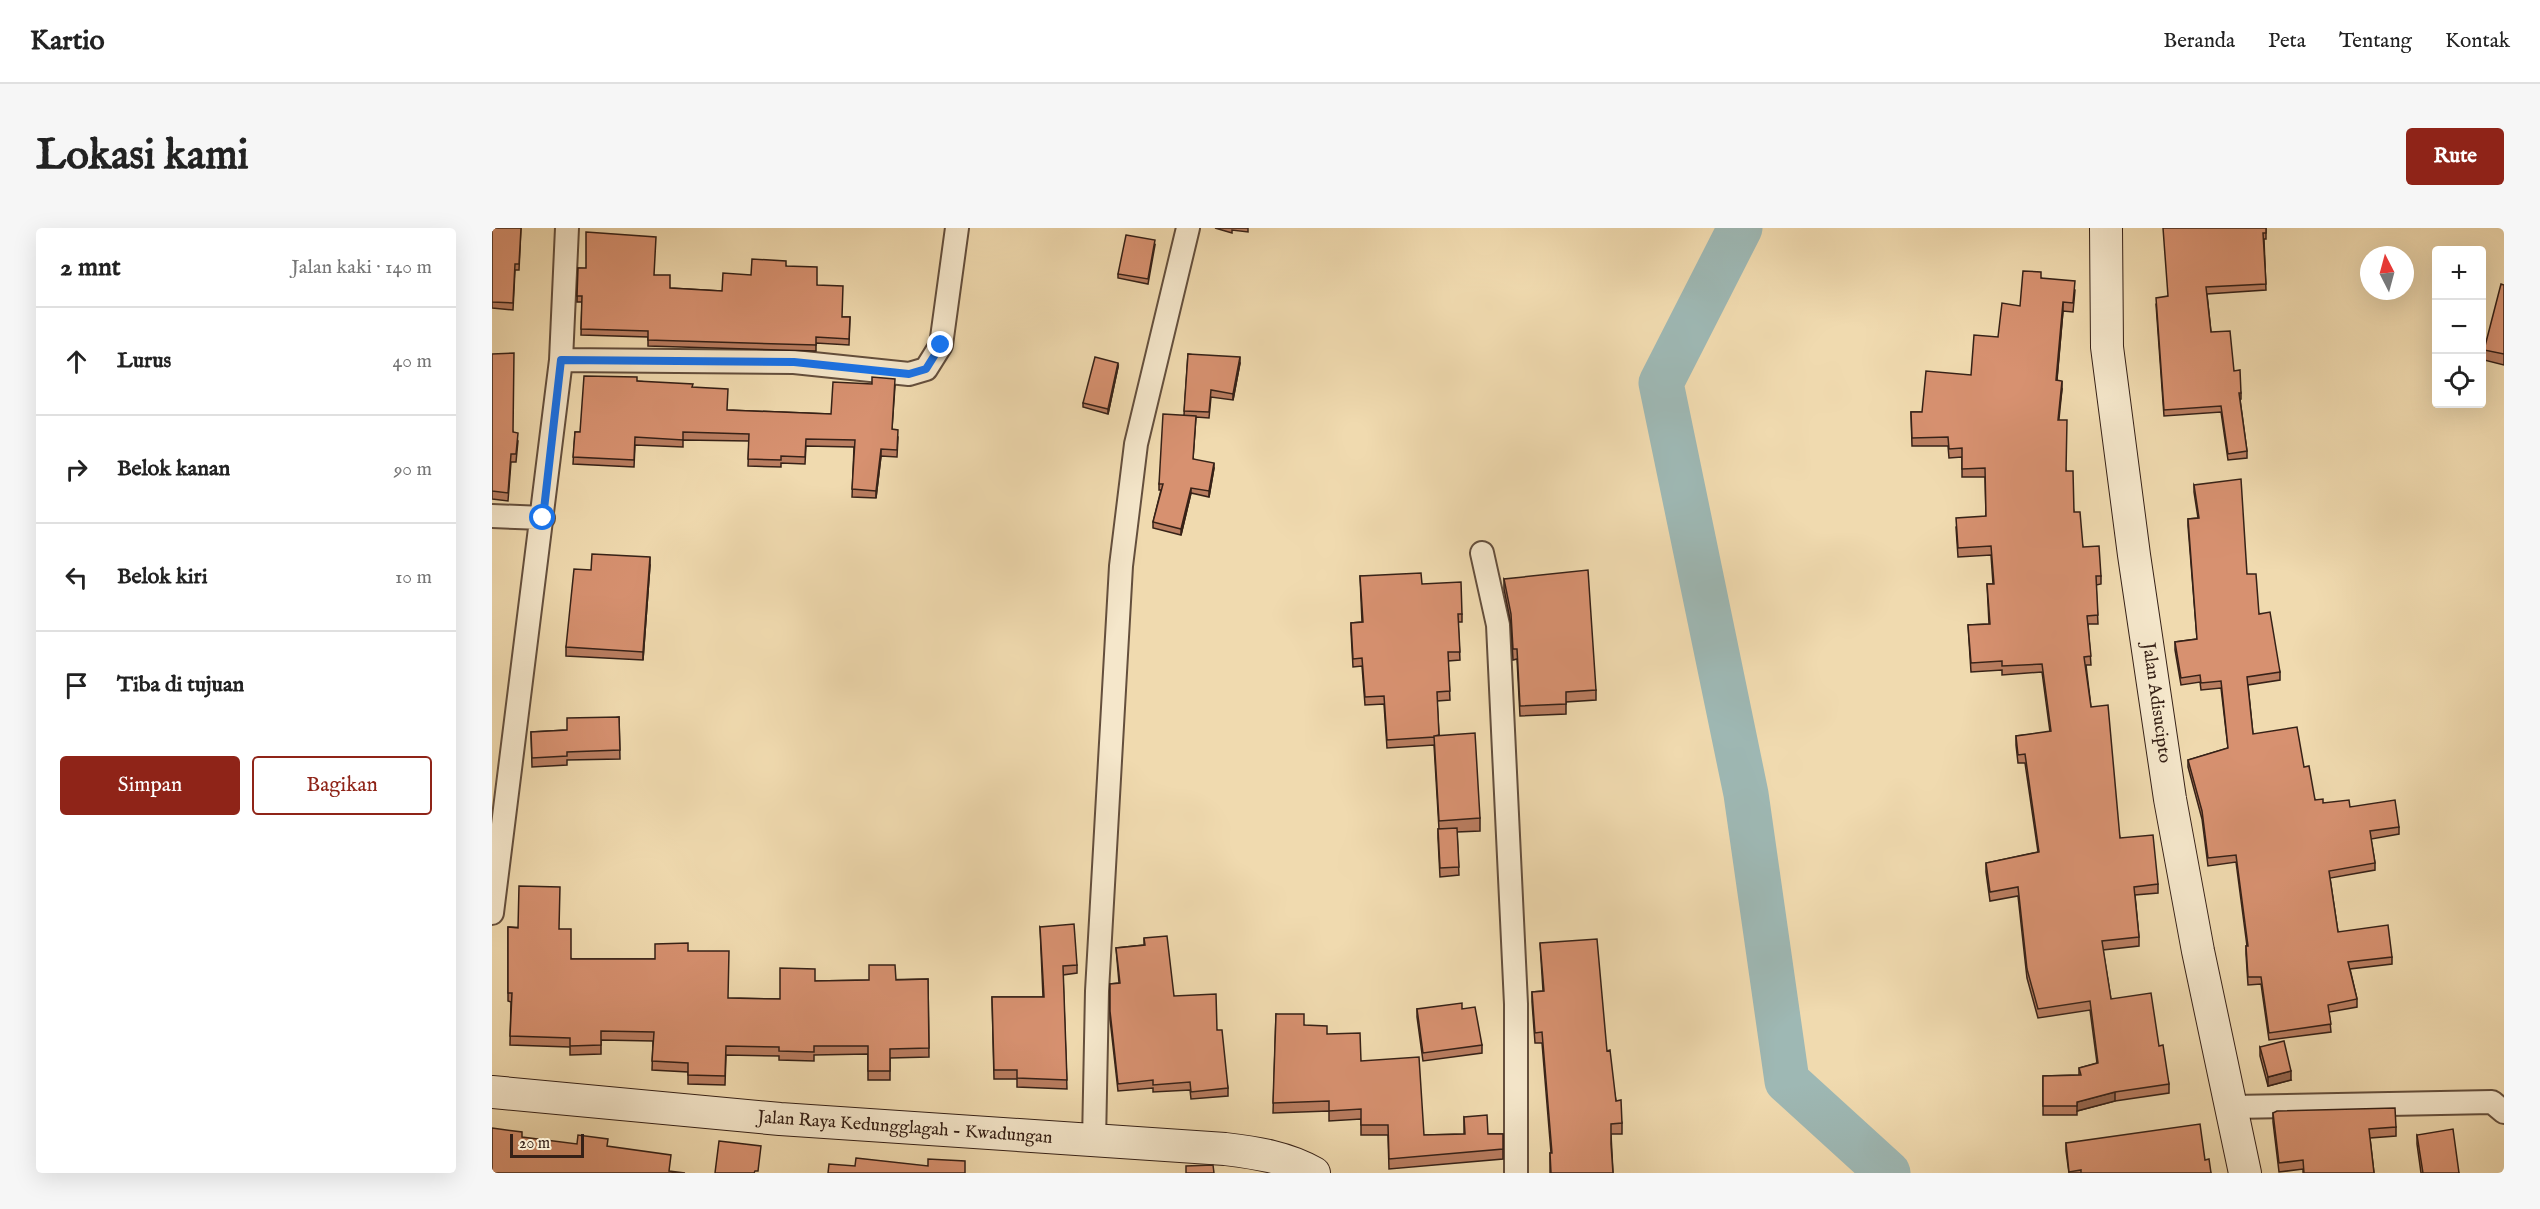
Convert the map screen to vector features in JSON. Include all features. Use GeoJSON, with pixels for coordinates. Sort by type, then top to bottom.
{"type":"FeatureCollection","features":[{"type":"Feature","properties":{"kind":"main road","name":"Jalan Adisucipto"},"geometry":{"type":"LineString","coordinates":[[2106,228],[2107,346],[2134,555],[2170,800],[2198,951],[2233,1107],[2245,1173]]}},
{"type":"Feature","properties":{"kind":"main road","name":"Jalan Raya Kedungglagah - Kwadungan"},"geometry":{"type":"LineString","coordinates":[[492,1092],[780,1119],[1262,1153],[1296,1163],[1314,1173]]}},
{"type":"Feature","properties":{"kind":"street"},"geometry":{"type":"LineString","coordinates":[[492,913],[561,360],[567,228]]}},
{"type":"Feature","properties":{"kind":"street"},"geometry":{"type":"LineString","coordinates":[[561,360],[794,362],[909,374],[926,369],[941,345],[957,228]]}},
{"type":"Feature","properties":{"kind":"street"},"geometry":{"type":"LineString","coordinates":[[1094,1142],[1097,991],[1121,566],[1136,444],[1188,228]]}},
{"type":"Feature","properties":{"kind":"street"},"geometry":{"type":"LineString","coordinates":[[492,516],[543,518]]}},
{"type":"Feature","properties":{"kind":"street"},"geometry":{"type":"LineString","coordinates":[[1482,553],[1498,625],[1516,1004],[1516,1173]]}},
{"type":"Feature","properties":{"kind":"street"},"geometry":{"type":"LineString","coordinates":[[2233,1107],[2492,1102],[2504,1112]]}},
{"type":"Feature","properties":{"kind":"building"},"geometry":{"type":"Polygon","coordinates":[[[492,228],[521,228],[519,264],[515,264],[513,303],[492,302],[492,228]]]}},
{"type":"Feature","properties":{"kind":"building"},"geometry":{"type":"Polygon","coordinates":[[[2163,228],[2266,228],[2266,233],[2263,233],[2266,284],[2206,287],[2211,332],[2230,331],[2234,371],[2240,370],[2241,393],[2239,393],[2247,451],[2228,454],[2221,406],[2164,410],[2156,298],[2168,296],[2163,228]]]}},
{"type":"Feature","properties":{"kind":"building"},"geometry":{"type":"Polygon","coordinates":[[[586,232],[656,237],[654,275],[670,275],[670,288],[722,291],[723,273],[751,275],[752,259],[786,261],[786,266],[817,267],[817,285],[843,286],[842,317],[850,317],[849,339],[816,337],[816,345],[648,340],[648,331],[581,329],[582,296],[577,296],[578,268],[586,268],[586,232]]]}},
{"type":"Feature","properties":{"kind":"building"},"geometry":{"type":"Polygon","coordinates":[[[1126,235],[1155,240],[1148,279],[1118,274],[1126,235]]]}},
{"type":"Feature","properties":{"kind":"building"},"geometry":{"type":"Polygon","coordinates":[[[2023,271],[2041,272],[2041,278],[2075,281],[2073,303],[2063,302],[2056,380],[2062,381],[2058,420],[2067,420],[2066,471],[2073,471],[2074,512],[2080,512],[2083,547],[2099,546],[2101,576],[2096,576],[2098,615],[2087,616],[2091,656],[2084,657],[2091,707],[2108,705],[2120,838],[2153,835],[2158,884],[2134,887],[2139,937],[2102,941],[2111,999],[2151,993],[2159,1046],[2163,1045],[2169,1084],[2115,1092],[2077,1102],[2077,1106],[2043,1106],[2043,1076],[2081,1075],[2079,1068],[2098,1063],[2090,1001],[2038,1009],[2027,969],[2018,887],[1990,892],[1986,863],[2039,852],[2025,754],[2018,755],[2016,736],[2051,731],[2042,664],[2002,666],[2002,661],[1971,663],[1968,625],[1990,624],[1987,584],[1994,584],[1991,546],[1958,548],[1956,518],[1986,516],[1985,468],[1962,469],[1962,448],[1949,449],[1948,437],[1912,438],[1911,412],[1922,412],[1926,371],[1971,375],[1974,335],[1998,337],[2002,303],[2020,306],[2023,271]]]}},
{"type":"Feature","properties":{"kind":"building"},"geometry":{"type":"Polygon","coordinates":[[[2501,284],[2504,285],[2504,354],[2486,350],[2501,284]]]}},
{"type":"Feature","properties":{"kind":"building"},"geometry":{"type":"Polygon","coordinates":[[[514,353],[513,432],[518,433],[516,454],[511,454],[508,493],[492,491],[492,354],[514,353]]]}},
{"type":"Feature","properties":{"kind":"building"},"geometry":{"type":"Polygon","coordinates":[[[1188,354],[1240,357],[1233,394],[1211,390],[1209,412],[1184,411],[1188,354]]]}},
{"type":"Feature","properties":{"kind":"building"},"geometry":{"type":"Polygon","coordinates":[[[1095,357],[1118,363],[1108,409],[1083,403],[1095,357]]]}},
{"type":"Feature","properties":{"kind":"building"},"geometry":{"type":"Polygon","coordinates":[[[584,376],[637,377],[637,381],[693,384],[692,387],[728,389],[727,410],[831,414],[833,382],[872,384],[872,377],[895,379],[892,429],[898,430],[897,450],[881,449],[876,491],[852,489],[855,440],[806,439],[805,457],[781,456],[781,460],[748,459],[749,434],[683,432],[683,440],[635,437],[634,460],[573,457],[575,432],[580,432],[584,376]]]}},
{"type":"Feature","properties":{"kind":"building"},"geometry":{"type":"Polygon","coordinates":[[[1163,414],[1196,416],[1193,459],[1214,463],[1209,491],[1191,488],[1181,529],[1153,522],[1163,484],[1159,484],[1163,414]]]}},
{"type":"Feature","properties":{"kind":"building"},"geometry":{"type":"Polygon","coordinates":[[[2241,479],[2247,574],[2256,574],[2259,614],[2270,612],[2280,672],[2247,677],[2253,734],[2297,727],[2304,767],[2309,766],[2315,800],[2323,799],[2323,803],[2349,800],[2350,807],[2395,800],[2399,827],[2370,831],[2375,863],[2329,871],[2338,932],[2388,925],[2392,957],[2348,962],[2357,999],[2328,1005],[2331,1024],[2269,1033],[2261,977],[2248,977],[2246,946],[2248,946],[2236,855],[2208,858],[2202,811],[2188,760],[2228,748],[2221,681],[2201,683],[2200,675],[2181,678],[2175,642],[2197,639],[2188,519],[2199,518],[2194,485],[2241,479]]]}},
{"type":"Feature","properties":{"kind":"building"},"geometry":{"type":"Polygon","coordinates":[[[592,554],[650,557],[643,652],[566,647],[574,569],[591,570],[592,554]]]}},
{"type":"Feature","properties":{"kind":"building"},"geometry":{"type":"Polygon","coordinates":[[[1588,570],[1596,690],[1566,692],[1566,704],[1520,706],[1517,649],[1513,649],[1511,614],[1504,579],[1588,570]]]}},
{"type":"Feature","properties":{"kind":"building"},"geometry":{"type":"Polygon","coordinates":[[[1421,573],[1422,584],[1461,582],[1462,614],[1458,614],[1460,652],[1448,652],[1450,691],[1437,692],[1439,735],[1387,740],[1384,696],[1365,697],[1362,658],[1353,659],[1351,623],[1363,622],[1360,576],[1421,573]]]}},
{"type":"Feature","properties":{"kind":"building"},"geometry":{"type":"Polygon","coordinates":[[[619,717],[620,750],[567,752],[567,756],[532,758],[531,732],[567,730],[567,718],[619,717]]]}},
{"type":"Feature","properties":{"kind":"building"},"geometry":{"type":"Polygon","coordinates":[[[1475,733],[1480,818],[1439,821],[1434,736],[1475,733]]]}},
{"type":"Feature","properties":{"kind":"building"},"geometry":{"type":"Polygon","coordinates":[[[1457,828],[1459,867],[1440,868],[1438,829],[1457,828]]]}},
{"type":"Feature","properties":{"kind":"building"},"geometry":{"type":"Polygon","coordinates":[[[519,886],[560,887],[559,929],[571,929],[571,959],[655,959],[655,944],[688,943],[688,951],[729,951],[728,998],[780,999],[780,968],[815,969],[815,981],[869,980],[869,965],[895,965],[896,980],[928,979],[929,1048],[890,1049],[890,1071],[868,1071],[868,1046],[814,1046],[814,1052],[779,1051],[779,1047],[726,1046],[725,1076],[688,1075],[688,1063],[652,1061],[654,1032],[601,1031],[601,1045],[570,1046],[570,1038],[510,1036],[512,993],[508,993],[508,927],[518,928],[519,886]]]}},
{"type":"Feature","properties":{"kind":"building"},"geometry":{"type":"Polygon","coordinates":[[[1074,924],[1077,965],[1063,966],[1067,1080],[1017,1078],[1017,1070],[994,1070],[992,997],[1044,997],[1040,927],[1074,924]]]}},
{"type":"Feature","properties":{"kind":"building"},"geometry":{"type":"Polygon","coordinates":[[[1167,936],[1174,996],[1216,994],[1217,1030],[1222,1030],[1228,1088],[1191,1092],[1190,1082],[1153,1085],[1153,1080],[1118,1084],[1110,1011],[1110,984],[1120,983],[1116,948],[1145,945],[1144,938],[1167,936]]]}},
{"type":"Feature","properties":{"kind":"building"},"geometry":{"type":"Polygon","coordinates":[[[1597,939],[1607,1051],[1610,1050],[1616,1101],[1621,1100],[1622,1123],[1611,1124],[1613,1173],[1551,1173],[1550,1153],[1552,1153],[1542,1032],[1535,1033],[1532,992],[1544,991],[1540,943],[1597,939]]]}},
{"type":"Feature","properties":{"kind":"building"},"geometry":{"type":"Polygon","coordinates":[[[1462,1003],[1462,1009],[1475,1007],[1482,1045],[1423,1053],[1417,1009],[1462,1003]]]}},
{"type":"Feature","properties":{"kind":"building"},"geometry":{"type":"Polygon","coordinates":[[[1276,1014],[1304,1014],[1304,1025],[1327,1026],[1327,1034],[1360,1033],[1361,1061],[1419,1057],[1424,1135],[1465,1134],[1464,1117],[1487,1115],[1488,1134],[1503,1134],[1503,1149],[1389,1159],[1388,1125],[1361,1125],[1361,1109],[1329,1111],[1329,1101],[1273,1103],[1276,1014]]]}},
{"type":"Feature","properties":{"kind":"building"},"geometry":{"type":"Polygon","coordinates":[[[2284,1041],[2291,1071],[2268,1077],[2260,1047],[2284,1041]]]}},
{"type":"Feature","properties":{"kind":"building"},"geometry":{"type":"Polygon","coordinates":[[[2395,1108],[2396,1127],[2369,1129],[2374,1173],[2304,1173],[2303,1160],[2279,1163],[2273,1113],[2277,1111],[2395,1108]]]}},
{"type":"Feature","properties":{"kind":"building"},"geometry":{"type":"Polygon","coordinates":[[[2200,1124],[2205,1160],[2209,1159],[2211,1173],[2081,1173],[2081,1170],[2069,1172],[2066,1143],[2200,1124]]]}},
{"type":"Feature","properties":{"kind":"building"},"geometry":{"type":"Polygon","coordinates":[[[492,1128],[522,1132],[522,1137],[577,1144],[578,1135],[608,1139],[607,1146],[671,1155],[669,1171],[685,1173],[492,1173],[492,1128]]]}},
{"type":"Feature","properties":{"kind":"building"},"geometry":{"type":"Polygon","coordinates":[[[2453,1129],[2459,1173],[2423,1173],[2417,1135],[2453,1129]]]}},
{"type":"Feature","properties":{"kind":"building"},"geometry":{"type":"Polygon","coordinates":[[[719,1141],[761,1146],[758,1171],[754,1173],[715,1173],[719,1141]]]}},
{"type":"Feature","properties":{"kind":"building"},"geometry":{"type":"Polygon","coordinates":[[[856,1158],[928,1166],[928,1159],[965,1161],[965,1173],[828,1173],[829,1164],[855,1166],[856,1158]]]}},
{"type":"Feature","properties":{"kind":"building"},"geometry":{"type":"Polygon","coordinates":[[[1213,1165],[1214,1173],[1186,1173],[1186,1166],[1213,1165]]]}},
{"type":"Feature","properties":{"kind":"waterway"},"geometry":{"type":"LineString","coordinates":[[1740,228],[1661,383],[1746,794],[1787,1081],[1888,1173]]}},
{"type":"Feature","properties":{"kind":"route"},"geometry":{"type":"LineString","coordinates":[[543,518],[561,360],[794,362],[909,374],[926,369],[941,345]]}}]}
